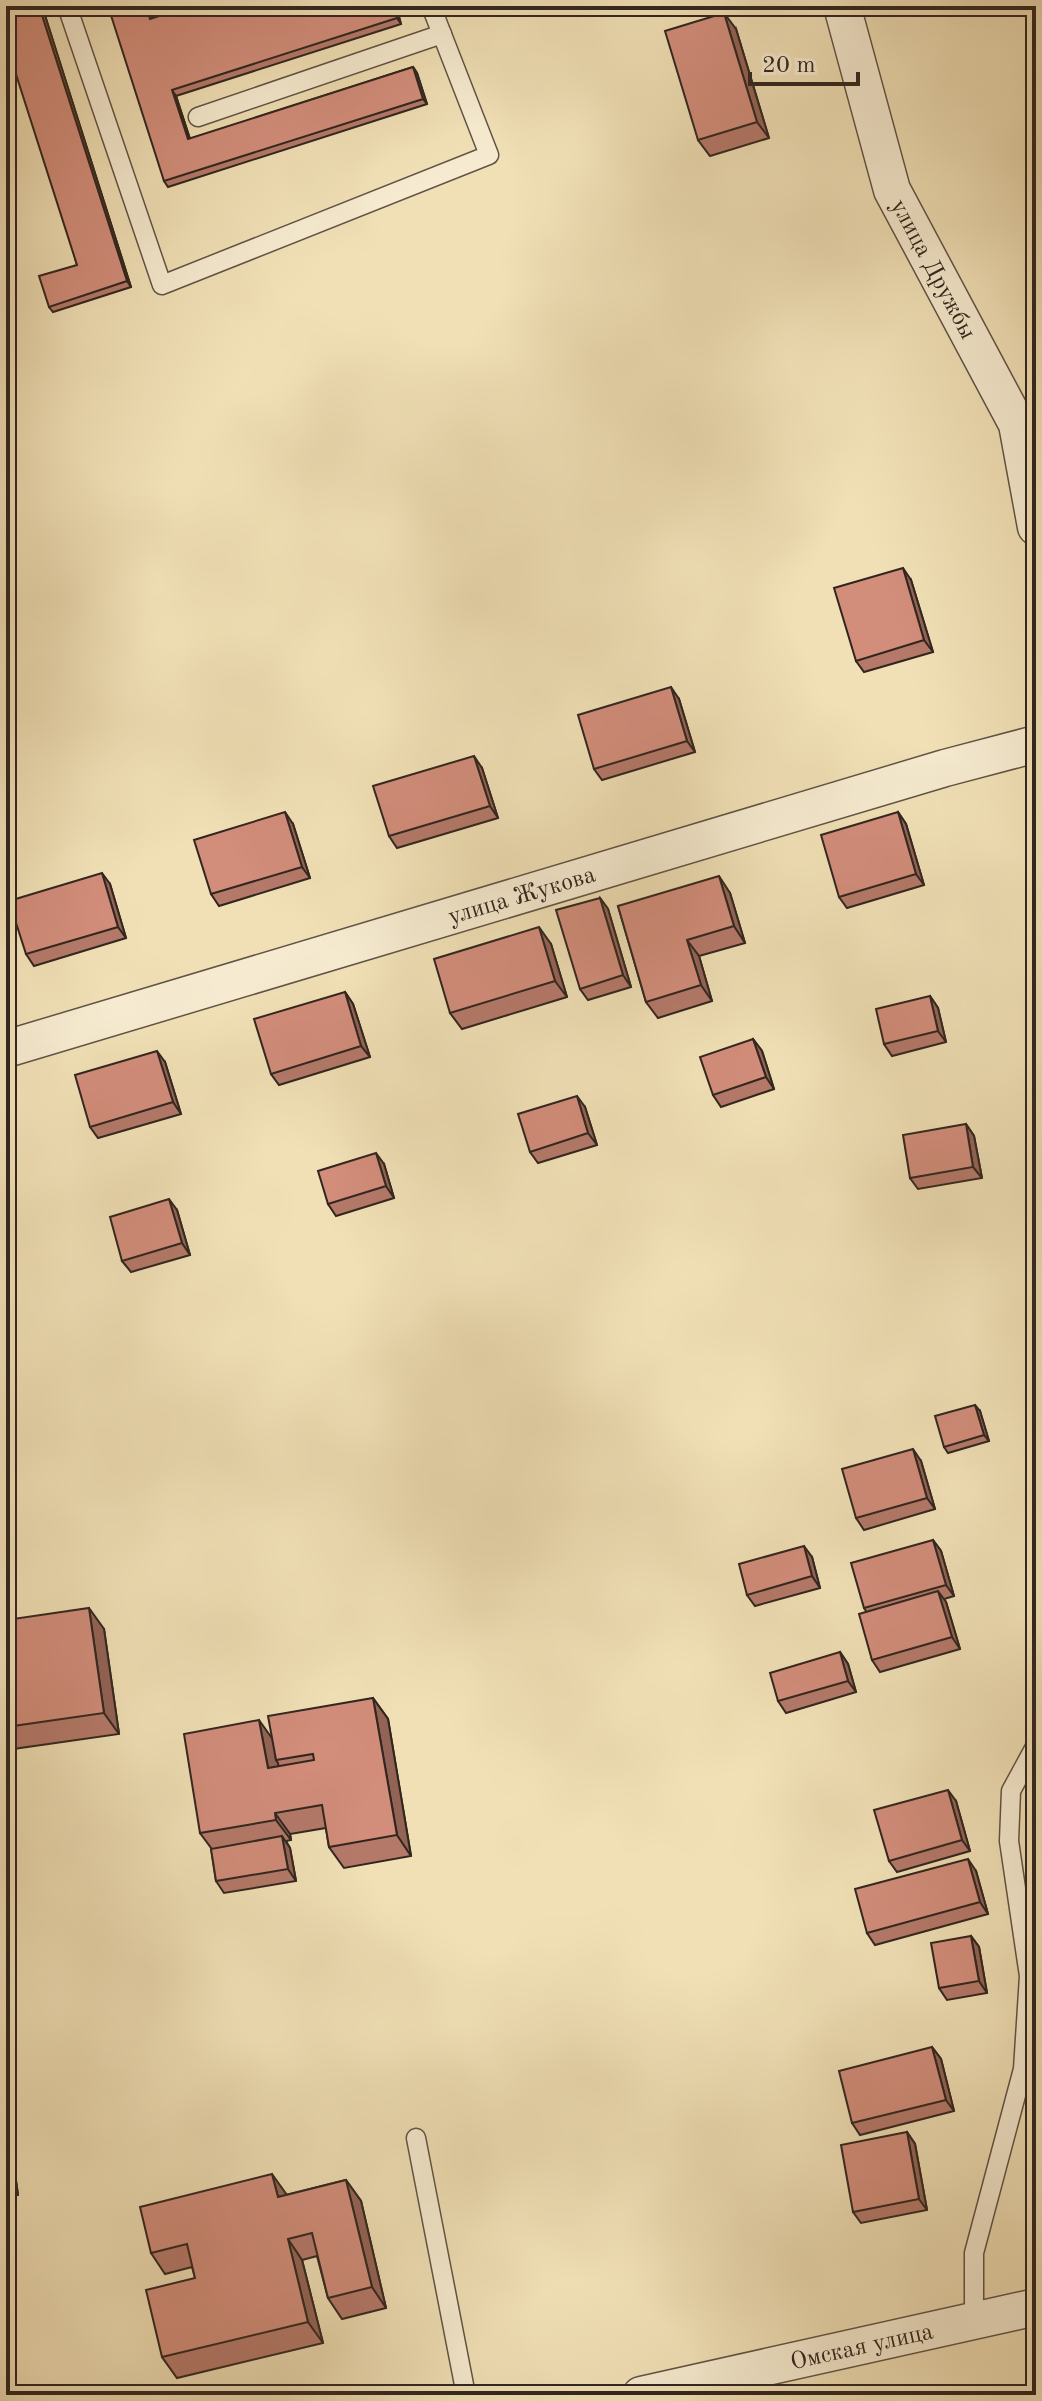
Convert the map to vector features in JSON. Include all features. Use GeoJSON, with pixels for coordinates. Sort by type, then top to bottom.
{"type":"FeatureCollection","features":[{"type":"Feature","properties":{"kind":"street","name":"улица Дружбы"},"geometry":{"type":"LineString","coordinates":[[842,6],[892,190],[1017,424],[1036,527]]}},
{"type":"Feature","properties":{"kind":"street","name":"улица Жукова"},"geometry":{"type":"LineString","coordinates":[[6,1049],[930,772],[1036,744]]}},
{"type":"Feature","properties":{"kind":"street","name":"Омская улица"},"geometry":{"type":"LineString","coordinates":[[641,2395],[1036,2307]]}},
{"type":"Feature","properties":{"kind":"lane"},"geometry":{"type":"LineString","coordinates":[[67,6],[162,285],[489,155],[431,6]]}},
{"type":"Feature","properties":{"kind":"lane"},"geometry":{"type":"LineString","coordinates":[[198,117],[442,34]]}},
{"type":"Feature","properties":{"kind":"lane"},"geometry":{"type":"LineString","coordinates":[[974,2320],[974,2253],[1023,2069],[1029,1976],[1009,1841],[1011,1791],[1036,1745]]}},
{"type":"Feature","properties":{"kind":"lane"},"geometry":{"type":"LineString","coordinates":[[416,2138],[466,2395]]}},
{"type":"Feature","properties":{"kind":"building"},"geometry":{"type":"Polygon","coordinates":[[[6,6],[39,6],[127,281],[49,307],[39,276],[77,265],[6,43],[6,6]]]}},
{"type":"Feature","properties":{"kind":"building"},"geometry":{"type":"Polygon","coordinates":[[[108,6],[146,6],[150,19],[190,6],[393,6],[397,18],[172,90],[188,139],[413,67],[423,99],[164,181],[108,6]]]}},
{"type":"Feature","properties":{"kind":"building"},"geometry":{"type":"Polygon","coordinates":[[[724,13],[757,122],[698,140],[665,31],[724,13]]]}},
{"type":"Feature","properties":{"kind":"building"},"geometry":{"type":"Polygon","coordinates":[[[903,568],[924,640],[856,661],[834,588],[903,568]]]}},
{"type":"Feature","properties":{"kind":"building"},"geometry":{"type":"Polygon","coordinates":[[[671,687],[687,741],[594,769],[578,715],[671,687]]]}},
{"type":"Feature","properties":{"kind":"building"},"geometry":{"type":"Polygon","coordinates":[[[474,756],[490,806],[389,836],[373,786],[474,756]]]}},
{"type":"Feature","properties":{"kind":"building"},"geometry":{"type":"Polygon","coordinates":[[[285,812],[302,867],[211,894],[194,840],[285,812]]]}},
{"type":"Feature","properties":{"kind":"building"},"geometry":{"type":"Polygon","coordinates":[[[898,812],[916,874],[839,897],[821,835],[898,812]]]}},
{"type":"Feature","properties":{"kind":"building"},"geometry":{"type":"Polygon","coordinates":[[[102,873],[118,927],[26,954],[9,901],[102,873]]]}},
{"type":"Feature","properties":{"kind":"building"},"geometry":{"type":"Polygon","coordinates":[[[719,876],[734,926],[687,940],[701,985],[646,1002],[618,906],[719,876]]]}},
{"type":"Feature","properties":{"kind":"building"},"geometry":{"type":"Polygon","coordinates":[[[600,898],[623,975],[580,989],[556,910],[600,898]]]}},
{"type":"Feature","properties":{"kind":"building"},"geometry":{"type":"Polygon","coordinates":[[[539,927],[555,981],[450,1013],[434,959],[539,927]]]}},
{"type":"Feature","properties":{"kind":"building"},"geometry":{"type":"Polygon","coordinates":[[[345,992],[361,1046],[271,1074],[254,1019],[345,992]]]}},
{"type":"Feature","properties":{"kind":"building"},"geometry":{"type":"Polygon","coordinates":[[[930,996],[938,1031],[884,1044],[876,1009],[930,996]]]}},
{"type":"Feature","properties":{"kind":"building"},"geometry":{"type":"Polygon","coordinates":[[[753,1039],[766,1077],[713,1095],[700,1057],[753,1039]]]}},
{"type":"Feature","properties":{"kind":"building"},"geometry":{"type":"Polygon","coordinates":[[[157,1051],[173,1102],[90,1127],[75,1075],[157,1051]]]}},
{"type":"Feature","properties":{"kind":"building"},"geometry":{"type":"Polygon","coordinates":[[[577,1096],[588,1133],[530,1152],[518,1114],[577,1096]]]}},
{"type":"Feature","properties":{"kind":"building"},"geometry":{"type":"Polygon","coordinates":[[[966,1124],[973,1167],[910,1178],[903,1135],[966,1124]]]}},
{"type":"Feature","properties":{"kind":"building"},"geometry":{"type":"Polygon","coordinates":[[[376,1153],[386,1186],[328,1204],[318,1171],[376,1153]]]}},
{"type":"Feature","properties":{"kind":"building"},"geometry":{"type":"Polygon","coordinates":[[[169,1199],[182,1243],[122,1261],[110,1217],[169,1199]]]}},
{"type":"Feature","properties":{"kind":"building"},"geometry":{"type":"Polygon","coordinates":[[[975,1405],[984,1435],[944,1447],[935,1416],[975,1405]]]}},
{"type":"Feature","properties":{"kind":"building"},"geometry":{"type":"Polygon","coordinates":[[[913,1449],[927,1498],[856,1518],[842,1469],[913,1449]]]}},
{"type":"Feature","properties":{"kind":"building"},"geometry":{"type":"Polygon","coordinates":[[[933,1540],[946,1585],[864,1608],[851,1563],[933,1540]]]}},
{"type":"Feature","properties":{"kind":"building"},"geometry":{"type":"Polygon","coordinates":[[[804,1546],[812,1576],[747,1595],[739,1564],[804,1546]]]}},
{"type":"Feature","properties":{"kind":"building"},"geometry":{"type":"Polygon","coordinates":[[[938,1591],[952,1637],[872,1660],[859,1614],[938,1591]]]}},
{"type":"Feature","properties":{"kind":"building"},"geometry":{"type":"Polygon","coordinates":[[[89,1608],[104,1713],[6,1727],[6,1620],[89,1608]]]}},
{"type":"Feature","properties":{"kind":"building"},"geometry":{"type":"Polygon","coordinates":[[[840,1652],[848,1681],[778,1701],[770,1673],[840,1652]]]}},
{"type":"Feature","properties":{"kind":"building"},"geometry":{"type":"Polygon","coordinates":[[[373,1698],[397,1835],[329,1847],[322,1805],[275,1813],[276,1820],[200,1833],[184,1734],[259,1720],[268,1768],[314,1760],[313,1754],[276,1760],[268,1716],[373,1698]]]}},
{"type":"Feature","properties":{"kind":"building"},"geometry":{"type":"Polygon","coordinates":[[[948,1790],[962,1840],[889,1861],[874,1810],[948,1790]]]}},
{"type":"Feature","properties":{"kind":"building"},"geometry":{"type":"Polygon","coordinates":[[[282,1836],[288,1869],[216,1881],[211,1849],[282,1836]]]}},
{"type":"Feature","properties":{"kind":"building"},"geometry":{"type":"Polygon","coordinates":[[[968,1859],[980,1902],[867,1933],[855,1889],[968,1859]]]}},
{"type":"Feature","properties":{"kind":"building"},"geometry":{"type":"Polygon","coordinates":[[[971,1936],[979,1981],[939,1988],[931,1943],[971,1936]]]}},
{"type":"Feature","properties":{"kind":"building"},"geometry":{"type":"Polygon","coordinates":[[[932,2047],[946,2100],[852,2123],[839,2071],[932,2047]]]}},
{"type":"Feature","properties":{"kind":"building"},"geometry":{"type":"Polygon","coordinates":[[[907,2132],[919,2199],[853,2212],[841,2145],[907,2132]]]}},
{"type":"Feature","properties":{"kind":"building"},"geometry":{"type":"Polygon","coordinates":[[[272,2174],[278,2197],[346,2180],[372,2287],[328,2298],[312,2233],[288,2239],[308,2322],[162,2357],[146,2290],[195,2278],[187,2244],[151,2253],[140,2207],[272,2174]]]}}]}
